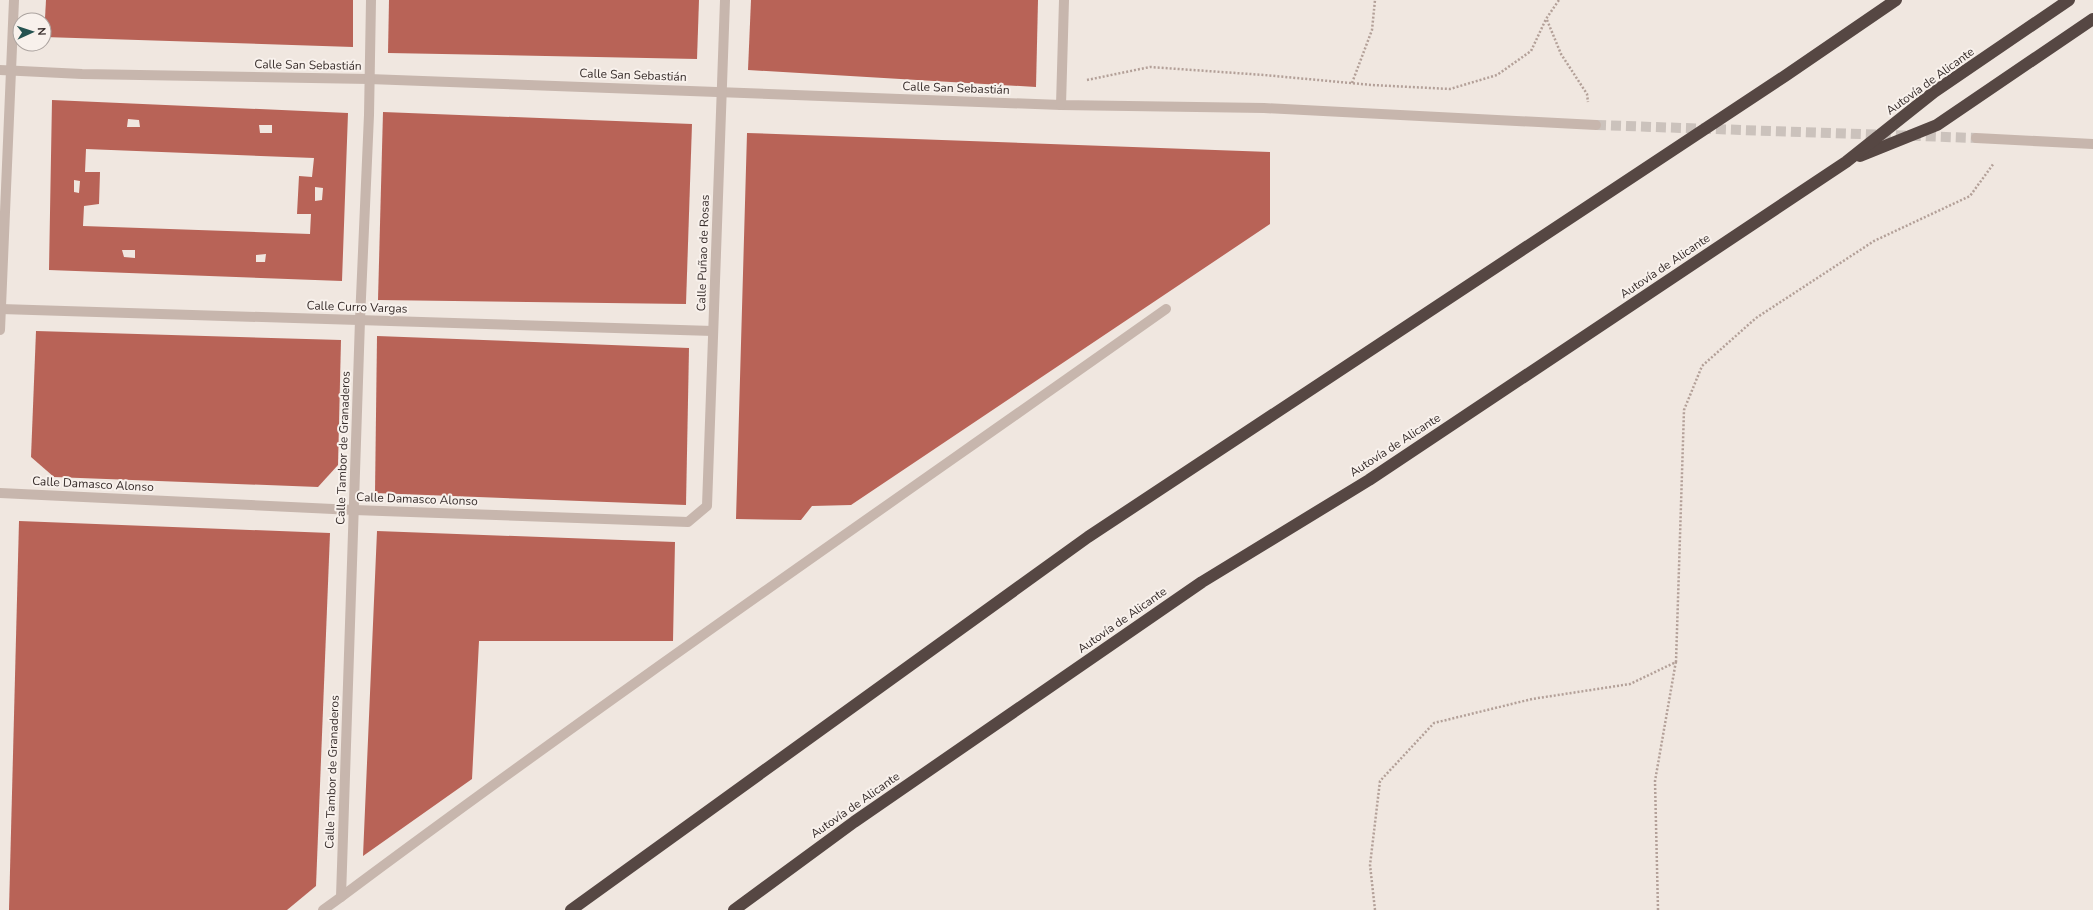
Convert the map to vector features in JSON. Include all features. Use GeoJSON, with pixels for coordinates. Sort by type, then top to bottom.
{"type":"FeatureCollection","features":[{"type":"Feature","properties":{"kind":"highway"},"geometry":{"type":"LineString","coordinates":[[571,910],[1088,537],[1772,85],[1896,0]]}},
{"type":"Feature","properties":{"kind":"highway","name":"Autovía de Alicante"},"geometry":{"type":"LineString","coordinates":[[734,910],[854,822],[1202,582],[1370,480],[1846,162],[1934,92],[2068,0]]}},
{"type":"Feature","properties":{"kind":"highway"},"geometry":{"type":"LineString","coordinates":[[1846,162],[1937,125],[2093,19]]}},
{"type":"Feature","properties":{"kind":"street"},"geometry":{"type":"LineString","coordinates":[[0,330],[14,0]]}},
{"type":"Feature","properties":{"kind":"street","name":"Calle Tambor de Granaderos"},"geometry":{"type":"LineString","coordinates":[[341,897],[371,0]]}},
{"type":"Feature","properties":{"kind":"street","name":"Calle Puñao de Rosas"},"geometry":{"type":"LineString","coordinates":[[707,506],[725,0]]}},
{"type":"Feature","properties":{"kind":"street"},"geometry":{"type":"LineString","coordinates":[[1061,105],[1064,0]]}},
{"type":"Feature","properties":{"kind":"street","name":"Calle San Sebastián"},"geometry":{"type":"LineString","coordinates":[[0,70],[90,74],[369,79],[722,91],[1061,105],[1264,108],[1592,125]]}},
{"type":"Feature","properties":{"kind":"street"},"geometry":{"type":"LineString","coordinates":[[1976,138],[2093,144]]}},
{"type":"Feature","properties":{"kind":"street","name":"Calle Curro Vargas"},"geometry":{"type":"LineString","coordinates":[[1,309],[713,331]]}},
{"type":"Feature","properties":{"kind":"street"},"geometry":{"type":"LineString","coordinates":[[323,910],[470,801],[591,714],[1166,309]]}},
{"type":"Feature","properties":{"kind":"street","name":"Calle Damasco Alonso"},"geometry":{"type":"LineString","coordinates":[[0,493],[354,510],[688,522],[707,506]]}},
{"type":"Feature","properties":{"kind":"path"},"geometry":{"type":"LineString","coordinates":[[1352,83],[1372,30],[1375,0]]}},
{"type":"Feature","properties":{"kind":"path"},"geometry":{"type":"LineString","coordinates":[[1061,105],[1084,81],[1150,67],[1450,89],[1497,75],[1531,51],[1546,19],[1559,0]]}},
{"type":"Feature","properties":{"kind":"path"},"geometry":{"type":"LineString","coordinates":[[1546,19],[1561,54],[1587,94],[1592,125]]}},
{"type":"Feature","properties":{"kind":"path"},"geometry":{"type":"LineString","coordinates":[[1658,910],[1655,781],[1676,658],[1684,410],[1702,366],[1756,318],[1874,241],[1970,196],[2012,139]]}},
{"type":"Feature","properties":{"kind":"path"},"geometry":{"type":"LineString","coordinates":[[1375,910],[1370,865],[1380,781],[1434,723],[1532,699],[1630,684],[1676,662],[1676,658]]}},
{"type":"Feature","properties":{"kind":"building"},"geometry":{"type":"Polygon","coordinates":[[[46,0],[353,0],[353,47],[52,37],[52,12],[45,12],[46,0]]]}},
{"type":"Feature","properties":{"kind":"building"},"geometry":{"type":"Polygon","coordinates":[[[389,0],[699,0],[697,59],[388,53],[389,0]]]}},
{"type":"Feature","properties":{"kind":"building"},"geometry":{"type":"Polygon","coordinates":[[[751,0],[1038,0],[1036,87],[748,70],[751,0]]]}},
{"type":"Feature","properties":{"kind":"building"},"geometry":{"type":"Polygon","coordinates":[[[52,100],[348,113],[342,281],[49,270],[52,100]],[[128,119],[127,127],[140,127],[139,120],[128,119]],[[259,125],[260,133],[272,133],[272,125],[259,125]],[[86,149],[85,172],[100,172],[99,204],[84,206],[83,226],[310,234],[311,214],[297,214],[299,176],[312,177],[314,158],[86,149]],[[74,180],[74,192],[79,193],[80,181],[74,180]],[[315,187],[315,201],[322,200],[323,188],[315,187]],[[122,250],[124,257],[135,258],[135,250],[122,250]],[[266,254],[256,255],[256,262],[265,262],[266,254]]]}},
{"type":"Feature","properties":{"kind":"building"},"geometry":{"type":"Polygon","coordinates":[[[383,112],[692,124],[686,304],[378,300],[383,112]]]}},
{"type":"Feature","properties":{"kind":"building"},"geometry":{"type":"Polygon","coordinates":[[[747,133],[1270,152],[1270,224],[851,505],[812,506],[801,520],[736,519],[747,133]]]}},
{"type":"Feature","properties":{"kind":"building"},"geometry":{"type":"Polygon","coordinates":[[[36,331],[341,340],[338,465],[318,487],[54,477],[31,457],[36,331]]]}},
{"type":"Feature","properties":{"kind":"building"},"geometry":{"type":"Polygon","coordinates":[[[377,336],[689,348],[686,505],[375,493],[377,336]]]}},
{"type":"Feature","properties":{"kind":"building"},"geometry":{"type":"Polygon","coordinates":[[[19,521],[330,533],[316,886],[287,910],[9,910],[19,521]]]}},
{"type":"Feature","properties":{"kind":"building"},"geometry":{"type":"Polygon","coordinates":[[[377,531],[675,542],[673,641],[479,641],[472,779],[363,856],[377,531]]]}},
{"type":"Feature","properties":{"kind":"tunnel"},"geometry":{"type":"LineString","coordinates":[[1596,125],[1976,138]]}}]}
